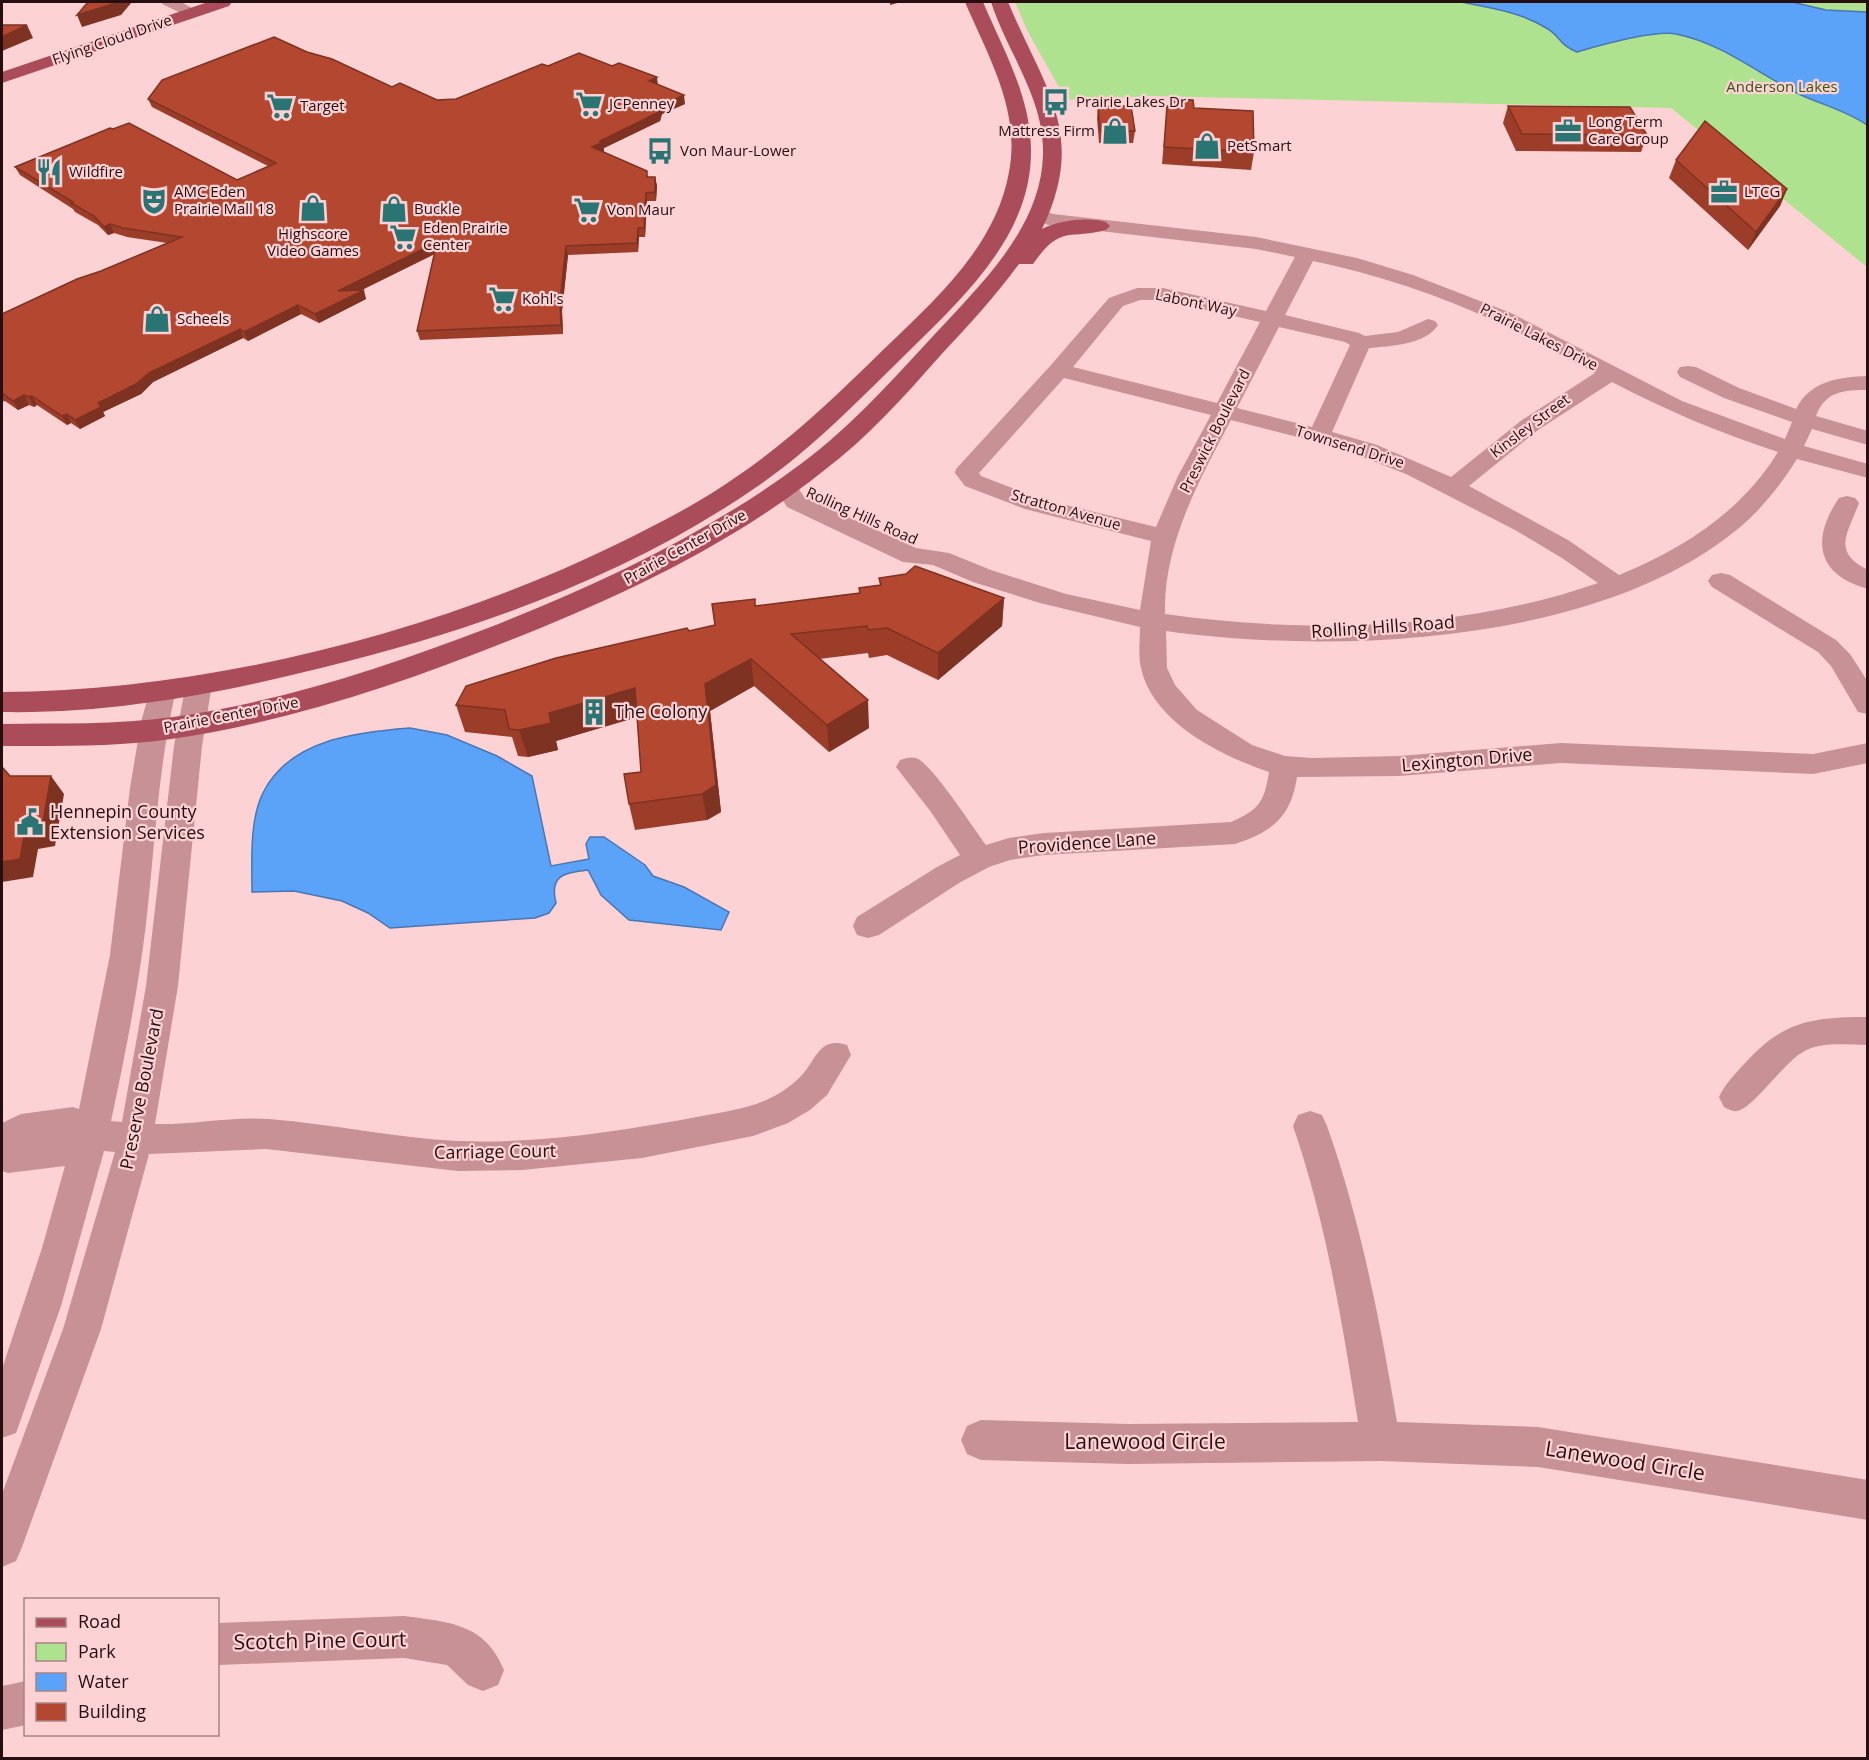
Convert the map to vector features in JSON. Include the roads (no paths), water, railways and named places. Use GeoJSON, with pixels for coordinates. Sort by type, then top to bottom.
{"type":"FeatureCollection","features":[{"type":"Feature","properties":{"kind":"main road","name":"Prairie Center Drive"},"geometry":{"type":"LineString","coordinates":[[2,702],[78,700],[163,690],[267,672],[359,650],[499,607],[598,565],[690,518],[759,473],[812,431],[954,294],[981,260],[1010,211],[1023,148],[1020,115],[974,2]]}},
{"type":"Feature","properties":{"kind":"main road","name":"Prairie Center Drive"},"geometry":{"type":"LineString","coordinates":[[2,735],[152,730],[192,725],[286,705],[366,684],[526,624],[667,560],[813,468],[873,414],[977,302],[1022,247],[1038,214],[1049,181],[1053,158],[1050,121],[999,2]]}},
{"type":"Feature","properties":{"kind":"main road","name":"Flying Cloud Drive"},"geometry":{"type":"LineString","coordinates":[[2,67],[196,5]]}},
{"type":"Feature","properties":{"kind":"main road","name":"Flying Cloud Drive"},"geometry":{"type":"LineString","coordinates":[[2,78],[196,5]]}},
{"type":"Feature","properties":{"kind":"main road"},"geometry":{"type":"LineString","coordinates":[[1049,181],[1054,198],[1062,206],[1099,222]]}},
{"type":"Feature","properties":{"kind":"main road"},"geometry":{"type":"LineString","coordinates":[[977,302],[1017,271],[1042,236],[1066,228],[1099,222]]}},
{"type":"Feature","properties":{"kind":"street","name":"Prairie Lakes Drive"},"geometry":{"type":"LineString","coordinates":[[1010,211],[1038,214],[1048,219],[1099,222],[1183,236],[1200,236],[1307,253],[1357,264],[1456,297],[1504,317],[1611,374],[1703,418],[1790,450],[1868,471]]}},
{"type":"Feature","properties":{"kind":"street","name":"Preswick Boulevard"},"geometry":{"type":"LineString","coordinates":[[1151,620],[1152,600],[1164,537],[1190,476],[1307,253]]}},
{"type":"Feature","properties":{"kind":"street","name":"Labont Way"},"geometry":{"type":"LineString","coordinates":[[1059,370],[1116,302],[1137,294],[1163,294],[1345,333],[1361,343]]}},
{"type":"Feature","properties":{"kind":"street"},"geometry":{"type":"LineString","coordinates":[[1319,436],[1361,343],[1402,338],[1428,325]]}},
{"type":"Feature","properties":{"kind":"street","name":"Townsend Drive"},"geometry":{"type":"LineString","coordinates":[[1059,370],[1319,436],[1381,454],[1423,470],[1483,501],[1570,551],[1616,585]]}},
{"type":"Feature","properties":{"kind":"street","name":"Stratton Avenue"},"geometry":{"type":"LineString","coordinates":[[1059,370],[968,469],[969,477],[1033,504],[1164,537]]}},
{"type":"Feature","properties":{"kind":"street"},"geometry":{"type":"LineString","coordinates":[[1688,372],[1722,391],[1805,420],[1868,438]]}},
{"type":"Feature","properties":{"kind":"street","name":"Kinsley Street"},"geometry":{"type":"LineString","coordinates":[[1454,486],[1576,391],[1611,374]]}},
{"type":"Feature","properties":{"kind":"street","name":"Rolling Hills Road"},"geometry":{"type":"LineString","coordinates":[[759,473],[786,486],[795,502],[912,556],[931,555],[969,571],[1029,591],[1091,608],[1151,620],[1224,629],[1293,632],[1385,631],[1498,618],[1560,604],[1616,585],[1665,564],[1711,537],[1744,511],[1770,481],[1790,450],[1813,398],[1824,390],[1839,385],[1868,383]]}},
{"type":"Feature","properties":{"kind":"street"},"geometry":{"type":"LineString","coordinates":[[1847,503],[1832,547],[1833,556],[1848,572],[1868,581]]}},
{"type":"Feature","properties":{"kind":"street"},"geometry":{"type":"LineString","coordinates":[[1721,581],[1827,646],[1841,660],[1868,705]]}},
{"type":"Feature","properties":{"kind":"street","name":"Lexington Drive"},"geometry":{"type":"LineString","coordinates":[[1151,620],[1154,668],[1163,689],[1187,717],[1242,752],[1284,765],[1355,768],[1561,753],[1813,764],[1868,753]]}},
{"type":"Feature","properties":{"kind":"street","name":"Preserve Boulevard"},"geometry":{"type":"LineString","coordinates":[[2,1547],[82,1329],[136,1137],[162,986],[192,725],[199,684]]}},
{"type":"Feature","properties":{"kind":"street"},"geometry":{"type":"LineString","coordinates":[[2,1419],[50,1280],[91,1135],[105,1076],[127,944],[152,730],[163,690]]}},
{"type":"Feature","properties":{"kind":"street","name":"Providence Lane"},"geometry":{"type":"LineString","coordinates":[[868,926],[948,875],[979,859],[1009,849],[1044,844],[1234,833],[1261,822],[1275,809],[1284,765]]}},
{"type":"Feature","properties":{"kind":"street"},"geometry":{"type":"LineString","coordinates":[[910,767],[941,804],[979,859]]}},
{"type":"Feature","properties":{"kind":"street"},"geometry":{"type":"LineString","coordinates":[[1736,1096],[1773,1054],[1791,1040],[1816,1032],[1868,1031]]}},
{"type":"Feature","properties":{"kind":"street","name":"Carriage Court"},"geometry":{"type":"LineString","coordinates":[[91,1135],[159,1139],[266,1134],[458,1156],[522,1155],[642,1143],[753,1120],[776,1113],[798,1100],[815,1085],[836,1055]]}},
{"type":"Feature","properties":{"kind":"street"},"geometry":{"type":"LineString","coordinates":[[2,1141],[21,1129],[73,1122],[91,1135]]}},
{"type":"Feature","properties":{"kind":"street"},"geometry":{"type":"LineString","coordinates":[[1310,1126],[1322,1159],[1342,1232],[1359,1312],[1381,1441]]}},
{"type":"Feature","properties":{"kind":"street"},"geometry":{"type":"LineString","coordinates":[[2,1150],[8,1158],[65,1151],[91,1135]]}},
{"type":"Feature","properties":{"kind":"street","name":"Lanewood Circle"},"geometry":{"type":"LineString","coordinates":[[981,1440],[1129,1444],[1381,1441],[1548,1448],[1868,1500]]}},
{"type":"Feature","properties":{"kind":"street","name":"Scotch Pine Court"},"geometry":{"type":"LineString","coordinates":[[219,1644],[404,1637],[457,1645],[483,1670]]}},
{"type":"Feature","properties":{"kind":"street"},"geometry":{"type":"LineString","coordinates":[[2,1708],[24,1703]]}},
{"type":"Feature","properties":{"kind":"water"},"geometry":{"type":"Polygon","coordinates":[[[1461,2],[1792,2],[1826,10],[1867,12],[1867,125],[1843,112],[1801,95],[1725,52],[1693,38],[1676,34],[1654,34],[1577,52],[1548,29],[1527,18],[1506,11],[1461,2]]]}},
{"type":"Feature","properties":{"kind":"water"},"geometry":{"type":"Polygon","coordinates":[[[410,728],[447,735],[497,756],[532,776],[551,866],[589,859],[586,844],[590,837],[604,837],[645,865],[653,876],[684,887],[729,912],[721,930],[629,920],[601,895],[588,870],[572,872],[560,877],[555,886],[556,903],[549,913],[535,918],[390,928],[368,913],[342,901],[294,891],[252,892],[252,840],[256,814],[264,791],[276,774],[308,749],[328,742],[369,732],[410,728]]]}},
{"type":"Feature","properties":{"kind":"place","name":"Prairie Lakes Dr"},"geometry":{"type":"Point","coordinates":[1056,102]}},
{"type":"Feature","properties":{"kind":"place","name":"JCPenney"},"geometry":{"type":"Point","coordinates":[589,104]}},
{"type":"Feature","properties":{"kind":"place","name":"Target"},"geometry":{"type":"Point","coordinates":[280,106]}},
{"type":"Feature","properties":{"kind":"place","name":"Mattress Firm"},"geometry":{"type":"Point","coordinates":[1115,131]}},
{"type":"Feature","properties":{"kind":"place","name":"Long Term Care Group"},"geometry":{"type":"Point","coordinates":[1568,131]}},
{"type":"Feature","properties":{"kind":"place","name":"PetSmart"},"geometry":{"type":"Point","coordinates":[1207,146]}},
{"type":"Feature","properties":{"kind":"place","name":"Von Maur-Lower"},"geometry":{"type":"Point","coordinates":[660,151]}},
{"type":"Feature","properties":{"kind":"place","name":"Wildfire"},"geometry":{"type":"Point","coordinates":[49,172]}},
{"type":"Feature","properties":{"kind":"place","name":"LTCG"},"geometry":{"type":"Point","coordinates":[1724,192]}},
{"type":"Feature","properties":{"kind":"place","name":"AMC Eden Prairie Mall 18"},"geometry":{"type":"Point","coordinates":[154,201]}},
{"type":"Feature","properties":{"kind":"place","name":"Highscore Video Games"},"geometry":{"type":"Point","coordinates":[313,208]}},
{"type":"Feature","properties":{"kind":"place","name":"Buckle"},"geometry":{"type":"Point","coordinates":[394,209]}},
{"type":"Feature","properties":{"kind":"place","name":"Von Maur"},"geometry":{"type":"Point","coordinates":[587,210]}},
{"type":"Feature","properties":{"kind":"place","name":"Eden Prairie Center"},"geometry":{"type":"Point","coordinates":[403,237]}},
{"type":"Feature","properties":{"kind":"place","name":"Kohl's"},"geometry":{"type":"Point","coordinates":[502,299]}},
{"type":"Feature","properties":{"kind":"place","name":"Scheels"},"geometry":{"type":"Point","coordinates":[157,319]}},
{"type":"Feature","properties":{"kind":"place","name":"The Colony"},"geometry":{"type":"Point","coordinates":[594,712]}},
{"type":"Feature","properties":{"kind":"place","name":"Hennepin County Extension Services"},"geometry":{"type":"Point","coordinates":[30,822]}},
{"type":"Feature","properties":{"kind":"park label","name":"Anderson Lakes"},"geometry":{"type":"Point","coordinates":[1782,87]}}]}
